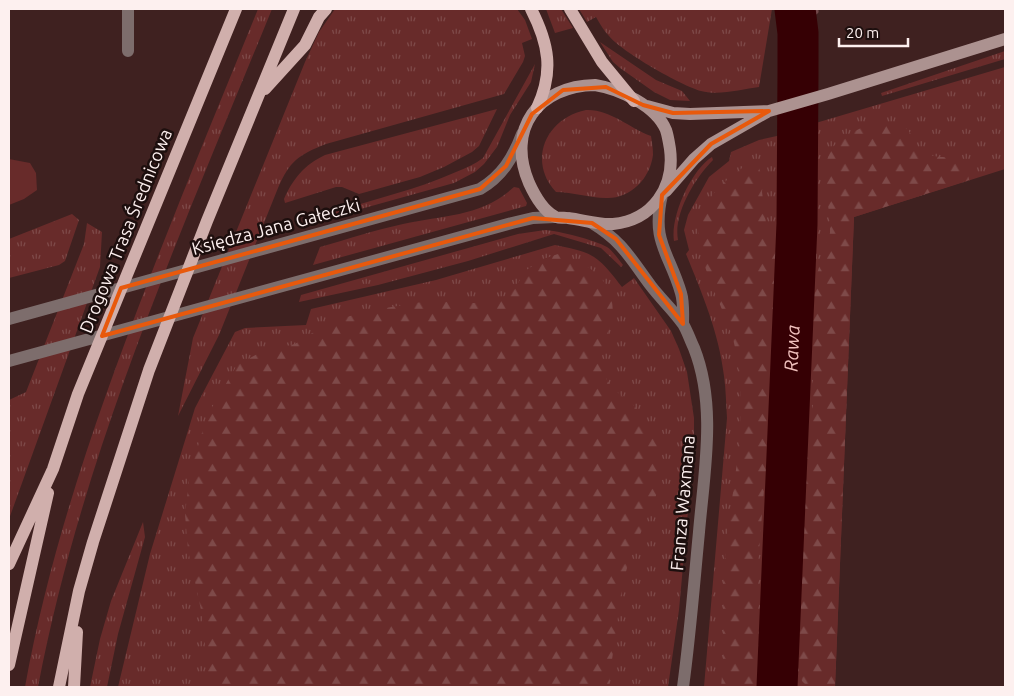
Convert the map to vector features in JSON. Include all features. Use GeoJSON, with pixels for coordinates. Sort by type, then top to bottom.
{"type":"FeatureCollection","features":[{"type":"Feature","properties":{"kind":"main road","name":"Drogowa Trasa Średnicowa"},"geometry":{"type":"LineString","coordinates":[[53,469],[78,394],[236,9]]}},
{"type":"Feature","properties":{"kind":"main road"},"geometry":{"type":"LineString","coordinates":[[59,687],[79,591],[149,370],[294,9]]}},
{"type":"Feature","properties":{"kind":"main road"},"geometry":{"type":"LineString","coordinates":[[258,96],[305,45],[319,17],[326,9]]}},
{"type":"Feature","properties":{"kind":"main road"},"geometry":{"type":"LineString","coordinates":[[531,9],[543,34],[548,54],[546,84],[537,108],[523,129],[522,154],[527,177],[538,199],[555,217],[609,224],[626,221],[646,212],[687,169],[694,159],[711,144],[769,110]]}},
{"type":"Feature","properties":{"kind":"main road"},"geometry":{"type":"LineString","coordinates":[[570,9],[602,62],[639,103],[672,113],[690,114],[769,110],[828,94],[1005,39]]}},
{"type":"Feature","properties":{"kind":"main road"},"geometry":{"type":"LineString","coordinates":[[537,108],[564,90],[584,86],[606,87],[639,103],[652,112],[666,131],[671,155],[668,180],[663,194]]}},
{"type":"Feature","properties":{"kind":"main road"},"geometry":{"type":"LineString","coordinates":[[9,564],[53,469]]}},
{"type":"Feature","properties":{"kind":"main road"},"geometry":{"type":"LineString","coordinates":[[9,665],[53,469]]}},
{"type":"Feature","properties":{"kind":"main road"},"geometry":{"type":"LineString","coordinates":[[74,687],[79,591]]}},
{"type":"Feature","properties":{"kind":"street"},"geometry":{"type":"LineString","coordinates":[[128,9],[128,51]]}},
{"type":"Feature","properties":{"kind":"street","name":"Księdza Jana Gałeczki"},"geometry":{"type":"LineString","coordinates":[[9,319],[480,189],[499,176],[513,155],[523,129]]}},
{"type":"Feature","properties":{"kind":"street","name":"Franza Waxmana"},"geometry":{"type":"LineString","coordinates":[[663,194],[658,215],[659,235],[664,253],[681,294],[683,324]]}},
{"type":"Feature","properties":{"kind":"street"},"geometry":{"type":"LineString","coordinates":[[9,361],[522,220],[555,217]]}},
{"type":"Feature","properties":{"kind":"street","name":"Franza Waxmana"},"geometry":{"type":"LineString","coordinates":[[592,223],[616,239],[683,324],[702,374],[707,433],[683,687]]}},
{"type":"Feature","properties":{"kind":"highlighted area"},"geometry":{"type":"Polygon","coordinates":[[[606,87],[643,105],[673,113],[769,111],[711,144],[662,195],[659,235],[681,294],[683,324],[616,239],[592,223],[533,218],[102,336],[121,288],[480,189],[506,166],[532,114],[563,90],[606,87]]]}},
{"type":"Feature","properties":{"kind":"green space"},"geometry":{"type":"Polygon","coordinates":[[[258,9],[272,9],[170,258],[108,427],[57,599],[38,687],[25,687],[35,635],[61,533],[93,432],[161,248],[258,9]]]}},
{"type":"Feature","properties":{"kind":"green space"},"geometry":{"type":"Polygon","coordinates":[[[335,9],[517,9],[525,20],[532,39],[522,43],[525,56],[523,62],[504,94],[326,144],[308,152],[291,165],[278,188],[219,335],[178,416],[193,338],[305,62],[319,32],[335,9]]]}},
{"type":"Feature","properties":{"kind":"green space"},"geometry":{"type":"Polygon","coordinates":[[[546,9],[561,9],[573,28],[555,33],[546,9]]]}},
{"type":"Feature","properties":{"kind":"green space"},"geometry":{"type":"Polygon","coordinates":[[[579,9],[772,9],[759,87],[715,93],[701,91],[680,83],[626,51],[607,34],[596,17],[587,22],[579,9]]]}},
{"type":"Feature","properties":{"kind":"green space"},"geometry":{"type":"Polygon","coordinates":[[[600,42],[656,80],[682,91],[690,101],[670,100],[654,92],[613,62],[600,42]]]}},
{"type":"Feature","properties":{"kind":"green space"},"geometry":{"type":"Polygon","coordinates":[[[1005,51],[1005,59],[882,96],[881,93],[1005,51]]]}},
{"type":"Feature","properties":{"kind":"green space"},"geometry":{"type":"Polygon","coordinates":[[[535,64],[531,82],[510,115],[497,147],[475,172],[454,183],[332,217],[335,212],[411,189],[470,166],[483,158],[535,64]]]}},
{"type":"Feature","properties":{"kind":"green space"},"geometry":{"type":"Polygon","coordinates":[[[1005,67],[1005,169],[854,217],[835,687],[785,687],[797,454],[809,125],[1005,67]]]}},
{"type":"Feature","properties":{"kind":"green space"},"geometry":{"type":"Polygon","coordinates":[[[497,109],[479,146],[472,152],[444,167],[420,177],[359,194],[342,187],[336,187],[285,203],[284,199],[287,192],[300,173],[311,163],[325,155],[497,109]]]}},
{"type":"Feature","properties":{"kind":"green space"},"geometry":{"type":"Polygon","coordinates":[[[586,110],[611,116],[651,136],[653,155],[648,172],[637,186],[623,195],[600,198],[556,192],[547,180],[542,155],[545,142],[551,131],[560,122],[586,110]]]}},
{"type":"Feature","properties":{"kind":"green space"},"geometry":{"type":"Polygon","coordinates":[[[890,123],[904,127],[921,150],[928,154],[951,158],[963,163],[969,180],[854,217],[835,687],[808,687],[802,681],[797,662],[802,551],[801,509],[804,467],[813,419],[812,299],[814,283],[830,233],[825,167],[830,150],[843,137],[863,127],[890,123]]]}},
{"type":"Feature","properties":{"kind":"green space"},"geometry":{"type":"Polygon","coordinates":[[[786,134],[788,178],[785,436],[772,687],[704,687],[727,418],[722,360],[709,314],[686,254],[689,250],[684,230],[688,215],[709,177],[729,161],[731,152],[759,140],[786,134]]]}},
{"type":"Feature","properties":{"kind":"green space"},"geometry":{"type":"Polygon","coordinates":[[[712,157],[713,160],[699,176],[682,208],[677,230],[678,240],[674,241],[675,220],[684,195],[697,172],[712,157]]]}},
{"type":"Feature","properties":{"kind":"green space"},"geometry":{"type":"Polygon","coordinates":[[[9,159],[30,163],[36,173],[37,190],[24,199],[9,205],[9,159]]]}},
{"type":"Feature","properties":{"kind":"green space"},"geometry":{"type":"Polygon","coordinates":[[[748,164],[759,168],[763,180],[762,192],[766,223],[777,243],[780,259],[775,333],[781,405],[776,440],[765,477],[758,564],[758,627],[761,687],[721,687],[724,574],[738,451],[741,397],[734,343],[730,328],[704,263],[698,232],[700,217],[708,201],[727,180],[748,164]]]}},
{"type":"Feature","properties":{"kind":"green space"},"geometry":{"type":"Polygon","coordinates":[[[514,187],[519,188],[527,203],[526,206],[313,265],[320,247],[393,226],[475,210],[501,197],[514,187]]]}},
{"type":"Feature","properties":{"kind":"green space"},"geometry":{"type":"Polygon","coordinates":[[[72,214],[79,220],[65,261],[59,265],[9,278],[9,239],[72,214]]]}},
{"type":"Feature","properties":{"kind":"green space"},"geometry":{"type":"Polygon","coordinates":[[[87,223],[102,232],[100,267],[9,519],[9,400],[26,392],[84,244],[87,223]]]}},
{"type":"Feature","properties":{"kind":"green space"},"geometry":{"type":"Polygon","coordinates":[[[545,230],[577,236],[601,244],[607,247],[623,265],[621,267],[601,248],[554,234],[468,261],[378,285],[299,302],[301,295],[518,234],[545,230]]]}},
{"type":"Feature","properties":{"kind":"green space"},"geometry":{"type":"Polygon","coordinates":[[[555,245],[580,251],[594,257],[606,267],[622,287],[634,278],[671,331],[687,372],[694,418],[694,445],[679,610],[668,687],[118,687],[150,554],[195,408],[235,332],[245,328],[306,325],[311,309],[436,280],[555,245]]]}},
{"type":"Feature","properties":{"kind":"green space"},"geometry":{"type":"Polygon","coordinates":[[[558,254],[581,263],[592,270],[607,286],[613,309],[603,353],[602,363],[604,372],[611,386],[640,412],[648,423],[654,434],[661,460],[659,485],[655,499],[632,552],[626,572],[609,687],[208,687],[203,619],[188,550],[185,514],[190,473],[207,416],[237,365],[261,352],[295,344],[317,330],[343,318],[368,311],[427,301],[474,303],[499,300],[514,290],[525,271],[543,259],[558,254]]]}},
{"type":"Feature","properties":{"kind":"green space"},"geometry":{"type":"Polygon","coordinates":[[[143,522],[145,537],[118,634],[107,687],[90,687],[100,639],[111,601],[143,522]]]}},
{"type":"Feature","properties":{"kind":"waterway","name":"Rawa"},"geometry":{"type":"LineString","coordinates":[[777,687],[797,224],[798,33],[795,9]]}},
{"type":"Feature","properties":{"kind":"waterway"},"geometry":{"type":"LineString","coordinates":[[798,33],[804,20],[815,11]]}}]}
